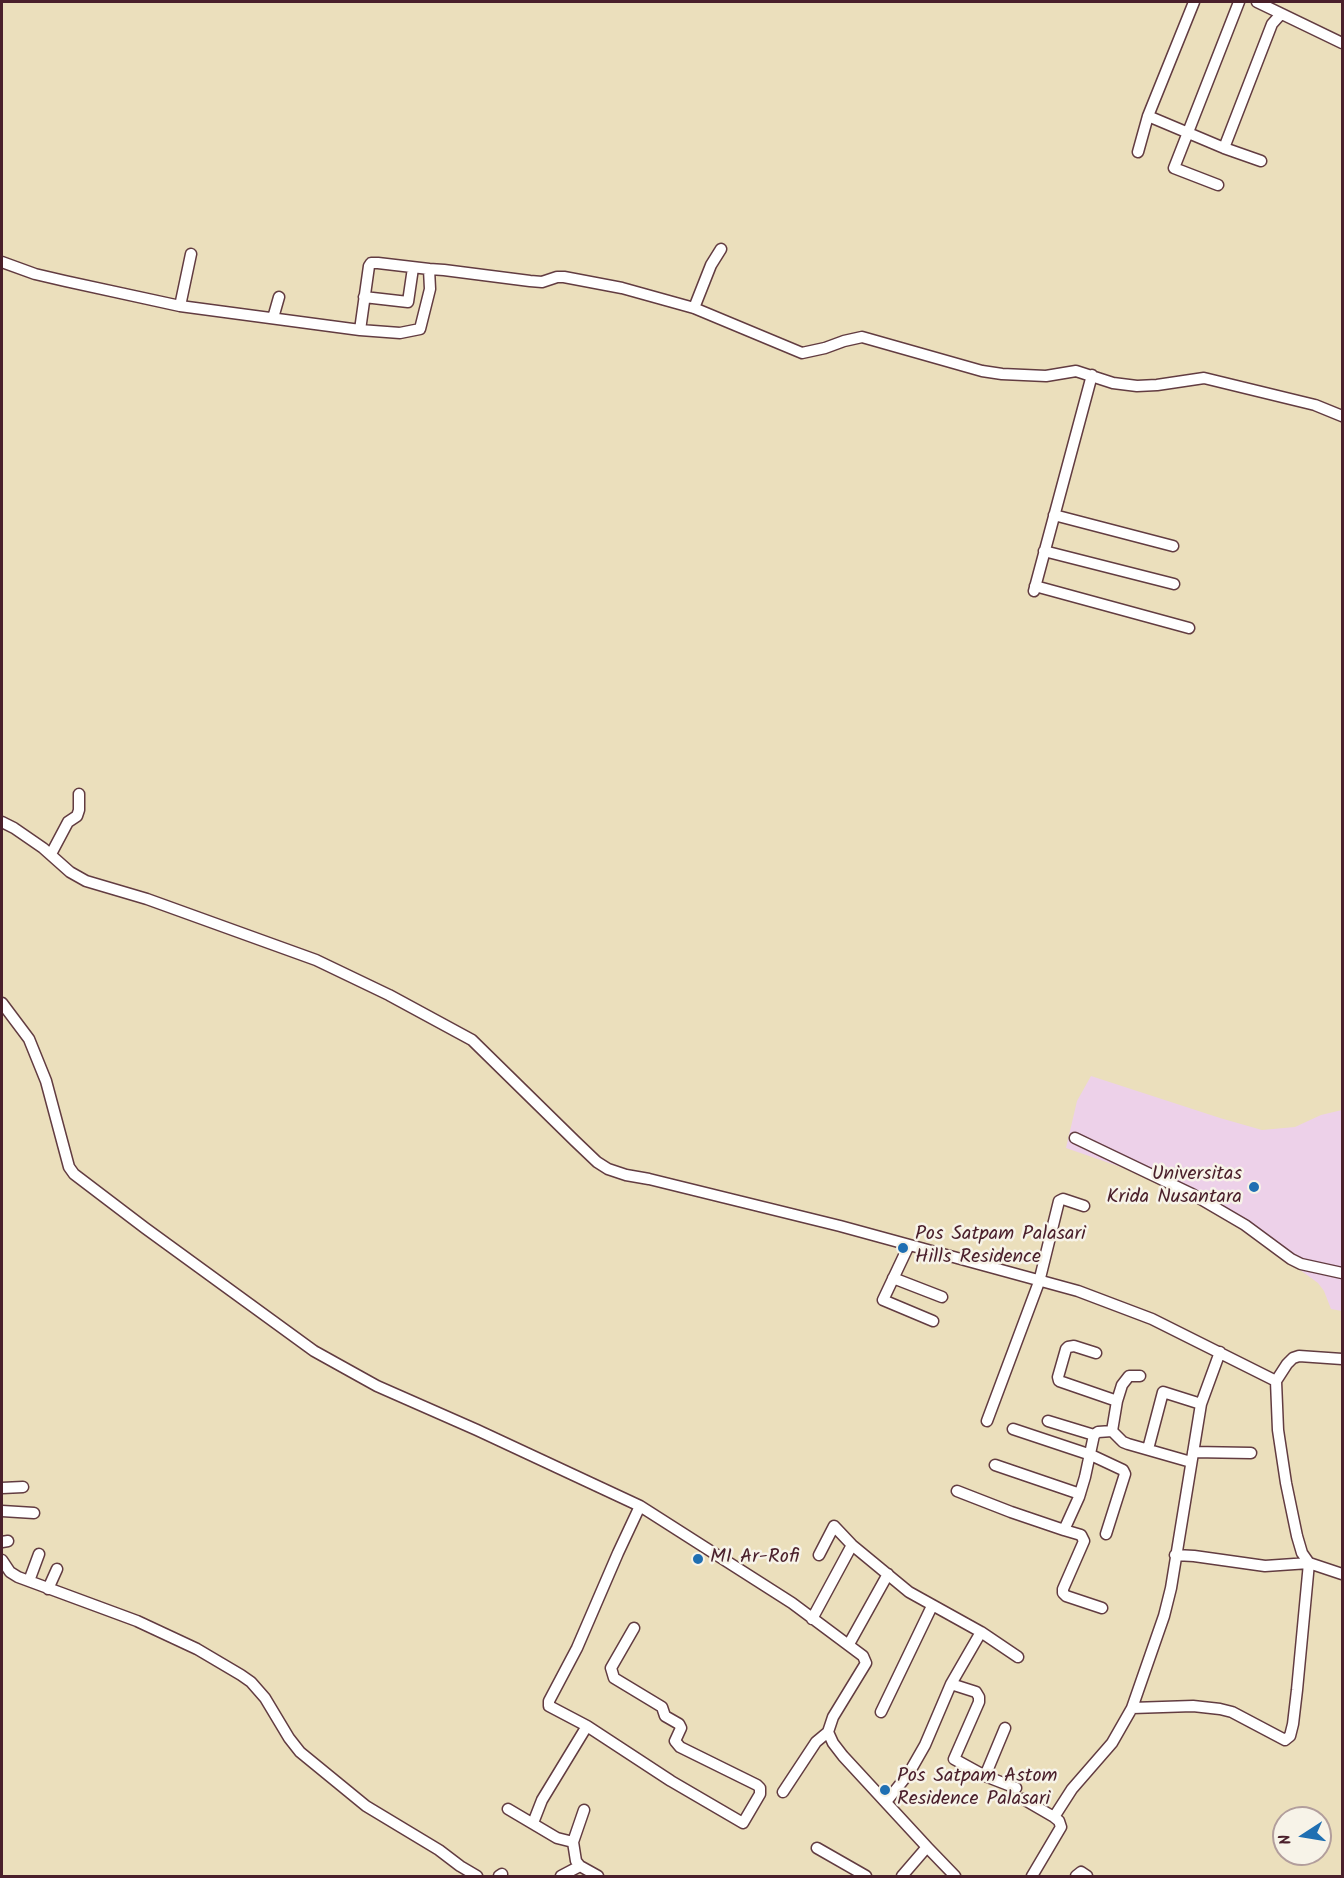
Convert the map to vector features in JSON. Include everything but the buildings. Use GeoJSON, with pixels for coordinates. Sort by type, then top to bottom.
{"type":"FeatureCollection","features":[{"type":"Feature","properties":{"kind":"street"},"geometry":{"type":"LineString","coordinates":[[1138,152],[1148,116],[1194,2]]}},
{"type":"Feature","properties":{"kind":"street"},"geometry":{"type":"LineString","coordinates":[[1218,184],[1174,168],[1239,2]]}},
{"type":"Feature","properties":{"kind":"street"},"geometry":{"type":"LineString","coordinates":[[1257,2],[1342,43]]}},
{"type":"Feature","properties":{"kind":"street"},"geometry":{"type":"LineString","coordinates":[[1224,148],[1272,24],[1281,14]]}},
{"type":"Feature","properties":{"kind":"street"},"geometry":{"type":"LineString","coordinates":[[1148,116],[1261,161]]}},
{"type":"Feature","properties":{"kind":"street"},"geometry":{"type":"LineString","coordinates":[[694,308],[711,265],[721,249]]}},
{"type":"Feature","properties":{"kind":"street"},"geometry":{"type":"LineString","coordinates":[[180,306],[191,254]]}},
{"type":"Feature","properties":{"kind":"street"},"geometry":{"type":"LineString","coordinates":[[2,262],[35,274],[180,306],[360,330],[400,333],[420,329],[429,289],[429,269]]}},
{"type":"Feature","properties":{"kind":"street"},"geometry":{"type":"LineString","coordinates":[[360,330],[371,263],[542,282],[564,277],[622,288],[694,308],[801,353],[862,337],[982,371],[1033,377],[1077,371],[1113,383],[1137,386],[1204,378],[1314,405],[1342,417]]}},
{"type":"Feature","properties":{"kind":"street"},"geometry":{"type":"LineString","coordinates":[[364,297],[408,302],[413,268]]}},
{"type":"Feature","properties":{"kind":"street"},"geometry":{"type":"LineString","coordinates":[[273,318],[279,297]]}},
{"type":"Feature","properties":{"kind":"street"},"geometry":{"type":"LineString","coordinates":[[1092,375],[1034,588],[1189,628]]}},
{"type":"Feature","properties":{"kind":"street"},"geometry":{"type":"LineString","coordinates":[[1054,515],[1173,546]]}},
{"type":"Feature","properties":{"kind":"street"},"geometry":{"type":"LineString","coordinates":[[1044,551],[1174,584]]}},
{"type":"Feature","properties":{"kind":"street"},"geometry":{"type":"LineString","coordinates":[[51,854],[68,822],[77,816],[79,794]]}},
{"type":"Feature","properties":{"kind":"street"},"geometry":{"type":"LineString","coordinates":[[2,822],[14,828],[51,854],[70,872],[86,881],[147,899],[316,960],[389,995],[472,1040],[597,1162],[608,1169],[840,1226],[1078,1291],[1152,1318],[1276,1381]]}},
{"type":"Feature","properties":{"kind":"street"},"geometry":{"type":"LineString","coordinates":[[2,1003],[29,1039],[46,1081],[66,1158],[74,1174],[296,1340],[314,1351],[377,1386],[640,1506],[792,1603],[863,1656],[866,1663],[833,1717],[828,1732],[816,1742],[783,1792]]}},
{"type":"Feature","properties":{"kind":"street"},"geometry":{"type":"LineString","coordinates":[[1075,1138],[1192,1194],[1245,1225],[1291,1259],[1301,1264],[1342,1273]]}},
{"type":"Feature","properties":{"kind":"street"},"geometry":{"type":"LineString","coordinates":[[987,1421],[1039,1282],[1059,1201],[1063,1199],[1084,1206]]}},
{"type":"Feature","properties":{"kind":"street"},"geometry":{"type":"LineString","coordinates":[[909,1245],[883,1301],[933,1321]]}},
{"type":"Feature","properties":{"kind":"street"},"geometry":{"type":"LineString","coordinates":[[894,1278],[942,1297]]}},
{"type":"Feature","properties":{"kind":"street"},"geometry":{"type":"LineString","coordinates":[[1096,1353],[1074,1346],[1068,1347],[1058,1377],[1059,1382],[1117,1401]]}},
{"type":"Feature","properties":{"kind":"street"},"geometry":{"type":"LineString","coordinates":[[1054,1817],[1072,1789],[1094,1766],[1118,1735],[1132,1708],[1164,1616],[1171,1587],[1201,1404],[1220,1352]]}},
{"type":"Feature","properties":{"kind":"street"},"geometry":{"type":"LineString","coordinates":[[1132,1708],[1193,1706],[1220,1709],[1232,1712],[1285,1740],[1288,1738],[1293,1724],[1296,1701],[1309,1563],[1302,1553],[1297,1536],[1286,1483],[1278,1430],[1276,1381],[1287,1364],[1299,1356],[1342,1359]]}},
{"type":"Feature","properties":{"kind":"street"},"geometry":{"type":"LineString","coordinates":[[1112,1431],[1122,1385],[1129,1376],[1140,1376]]}},
{"type":"Feature","properties":{"kind":"street"},"geometry":{"type":"LineString","coordinates":[[1148,1449],[1163,1392],[1201,1404]]}},
{"type":"Feature","properties":{"kind":"street"},"geometry":{"type":"LineString","coordinates":[[1048,1421],[1094,1435],[1098,1432],[1112,1431],[1123,1442],[1192,1457],[1251,1453]]}},
{"type":"Feature","properties":{"kind":"street"},"geometry":{"type":"LineString","coordinates":[[1013,1429],[1091,1455],[1123,1470],[1125,1474],[1106,1534]]}},
{"type":"Feature","properties":{"kind":"street"},"geometry":{"type":"LineString","coordinates":[[1064,1530],[1080,1494],[1094,1435]]}},
{"type":"Feature","properties":{"kind":"street"},"geometry":{"type":"LineString","coordinates":[[995,1465],[1080,1494]]}},
{"type":"Feature","properties":{"kind":"street"},"geometry":{"type":"LineString","coordinates":[[2,1488],[23,1487]]}},
{"type":"Feature","properties":{"kind":"street"},"geometry":{"type":"LineString","coordinates":[[957,1491],[1081,1535],[1084,1541],[1063,1593],[1102,1608]]}},
{"type":"Feature","properties":{"kind":"street"},"geometry":{"type":"LineString","coordinates":[[634,1628],[611,1668],[614,1678],[662,1707],[665,1716],[679,1724],[681,1728],[675,1741],[680,1747],[760,1788],[760,1794],[743,1823],[671,1782],[587,1726],[549,1706],[549,1701],[577,1648],[640,1506]]}},
{"type":"Feature","properties":{"kind":"street"},"geometry":{"type":"LineString","coordinates":[[2,1511],[34,1513]]}},
{"type":"Feature","properties":{"kind":"street"},"geometry":{"type":"LineString","coordinates":[[819,1555],[834,1526],[852,1545],[909,1592],[981,1632],[1018,1657]]}},
{"type":"Feature","properties":{"kind":"street"},"geometry":{"type":"LineString","coordinates":[[812,1619],[852,1545]]}},
{"type":"Feature","properties":{"kind":"street"},"geometry":{"type":"LineString","coordinates":[[29,1581],[39,1554]]}},
{"type":"Feature","properties":{"kind":"street"},"geometry":{"type":"LineString","coordinates":[[1175,1555],[1265,1566],[1309,1563],[1342,1574]]}},
{"type":"Feature","properties":{"kind":"street"},"geometry":{"type":"LineString","coordinates":[[2,1564],[18,1577],[157,1630],[196,1649],[251,1682],[265,1698],[300,1752],[366,1806],[477,1876]]}},
{"type":"Feature","properties":{"kind":"street"},"geometry":{"type":"LineString","coordinates":[[48,1589],[57,1569]]}},
{"type":"Feature","properties":{"kind":"street"},"geometry":{"type":"LineString","coordinates":[[849,1644],[888,1574]]}},
{"type":"Feature","properties":{"kind":"street"},"geometry":{"type":"LineString","coordinates":[[881,1712],[932,1606]]}},
{"type":"Feature","properties":{"kind":"street"},"geometry":{"type":"LineString","coordinates":[[886,1802],[909,1773],[925,1745],[951,1684],[981,1632]]}},
{"type":"Feature","properties":{"kind":"street"},"geometry":{"type":"LineString","coordinates":[[951,1684],[976,1692],[980,1696],[980,1702],[954,1759],[985,1776],[1016,1788]]}},
{"type":"Feature","properties":{"kind":"street"},"geometry":{"type":"LineString","coordinates":[[533,1823],[542,1800],[587,1726]]}},
{"type":"Feature","properties":{"kind":"street"},"geometry":{"type":"LineString","coordinates":[[985,1776],[1005,1728]]}},
{"type":"Feature","properties":{"kind":"street"},"geometry":{"type":"LineString","coordinates":[[828,1732],[843,1756],[956,1876]]}},
{"type":"Feature","properties":{"kind":"street"},"geometry":{"type":"LineString","coordinates":[[1023,1799],[1060,1823],[1060,1830],[1032,1876]]}},
{"type":"Feature","properties":{"kind":"street"},"geometry":{"type":"LineString","coordinates":[[508,1809],[556,1838],[573,1842]]}},
{"type":"Feature","properties":{"kind":"street"},"geometry":{"type":"LineString","coordinates":[[584,1810],[573,1842],[576,1861],[580,1866],[598,1876]]}},
{"type":"Feature","properties":{"kind":"street"},"geometry":{"type":"LineString","coordinates":[[902,1876],[927,1847]]}},
{"type":"Feature","properties":{"kind":"street"},"geometry":{"type":"LineString","coordinates":[[817,1848],[866,1876]]}},
{"type":"Feature","properties":{"kind":"street"},"geometry":{"type":"LineString","coordinates":[[561,1876],[580,1866]]}},
{"type":"Feature","properties":{"kind":"street"},"geometry":{"type":"LineString","coordinates":[[1076,1876],[1081,1872],[1087,1876]]}},
{"type":"Feature","properties":{"kind":"shaded area","name":"Universitas Krida Nusantara"},"geometry":{"type":"Polygon","coordinates":[[[1091,1076],[1262,1130],[1295,1127],[1321,1115],[1342,1110],[1342,1311],[1331,1309],[1318,1283],[1252,1235],[1138,1173],[1066,1148],[1077,1101],[1091,1076]]]}},
{"type":"Feature","properties":{"kind":"place","name":"Universitas Krida Nusantara"},"geometry":{"type":"Point","coordinates":[1254,1187]}},
{"type":"Feature","properties":{"kind":"place","name":"Pos Satpam Palasari Hills Residence"},"geometry":{"type":"Point","coordinates":[903,1248]}},
{"type":"Feature","properties":{"kind":"place","name":"MI Ar-Rofi"},"geometry":{"type":"Point","coordinates":[698,1559]}},
{"type":"Feature","properties":{"kind":"place","name":"Pos Satpam Astom Residence Palasari"},"geometry":{"type":"Point","coordinates":[885,1790]}}]}
